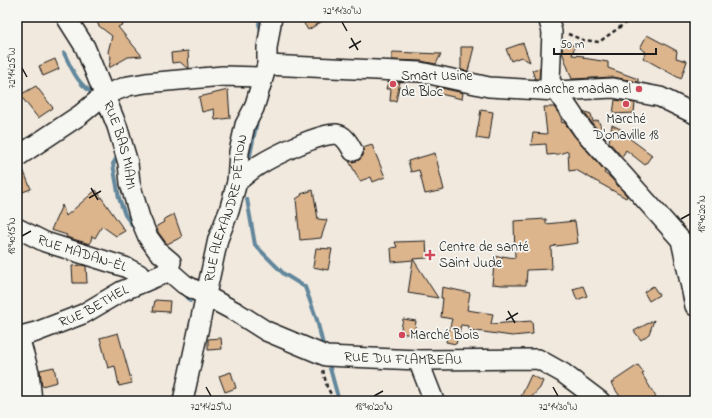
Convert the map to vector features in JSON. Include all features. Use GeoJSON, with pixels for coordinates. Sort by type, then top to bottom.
{"type":"FeatureCollection","features":[{"type":"Feature","properties":{"kind":"street","name":"RUE BAS MIAMI"},"geometry":{"type":"LineString","coordinates":[[66,17],[85,47],[117,126],[128,163],[130,183],[140,218],[148,237],[158,251],[171,262],[168,270]]}},
{"type":"Feature","properties":{"kind":"street","name":"RUE ALEXANDRE PÉTION"},"geometry":{"type":"LineString","coordinates":[[183,401],[207,296],[218,239],[229,211],[237,182],[239,152],[245,125],[254,108],[265,71],[272,17]]}},
{"type":"Feature","properties":{"kind":"street"},"geometry":{"type":"LineString","coordinates":[[550,24],[550,81],[583,130],[681,240],[695,306]]}},
{"type":"Feature","properties":{"kind":"street"},"geometry":{"type":"LineString","coordinates":[[17,158],[80,115],[104,95],[128,86],[265,71],[420,72],[489,88],[556,91],[613,88],[660,96],[695,114]]}},
{"type":"Feature","properties":{"kind":"street"},"geometry":{"type":"LineString","coordinates":[[237,182],[258,165],[315,139],[337,134],[344,137],[353,151]]}},
{"type":"Feature","properties":{"kind":"street","name":"RUE MADAN-ÈL"},"geometry":{"type":"LineString","coordinates":[[17,228],[45,242],[125,267],[139,274],[144,282]]}},
{"type":"Feature","properties":{"kind":"street","name":"RUE BETHEL"},"geometry":{"type":"LineString","coordinates":[[18,337],[36,332],[83,314],[122,291],[163,274],[168,270]]}},
{"type":"Feature","properties":{"kind":"street","name":"RUE DU FLAMBEAU"},"geometry":{"type":"LineString","coordinates":[[168,270],[184,284],[236,312],[266,331],[326,356],[418,360],[538,359],[563,373],[600,401]]}},
{"type":"Feature","properties":{"kind":"street"},"geometry":{"type":"LineString","coordinates":[[18,337],[29,372],[32,401]]}},
{"type":"Feature","properties":{"kind":"street"},"geometry":{"type":"LineString","coordinates":[[418,360],[434,401]]}},
{"type":"Feature","properties":{"kind":"path"},"geometry":{"type":"LineString","coordinates":[[550,24],[583,40],[599,42],[634,17]]}},
{"type":"Feature","properties":{"kind":"path"},"geometry":{"type":"LineString","coordinates":[[321,354],[322,369],[327,387],[335,401]]}},
{"type":"Feature","properties":{"kind":"building"},"geometry":{"type":"Polygon","coordinates":[[[94,17],[136,17],[118,27],[142,56],[128,57],[109,68],[111,57],[108,52],[112,36],[99,26],[94,17]]]}},
{"type":"Feature","properties":{"kind":"building"},"geometry":{"type":"Polygon","coordinates":[[[300,17],[329,17],[308,30],[300,17]]]}},
{"type":"Feature","properties":{"kind":"building"},"geometry":{"type":"Polygon","coordinates":[[[647,35],[677,51],[676,58],[687,61],[681,79],[643,58],[646,52],[640,48],[647,35]]]}},
{"type":"Feature","properties":{"kind":"building"},"geometry":{"type":"Polygon","coordinates":[[[563,42],[575,46],[572,55],[584,56],[583,58],[608,62],[608,68],[638,79],[638,82],[613,77],[572,79],[562,52],[563,42]]]}},
{"type":"Feature","properties":{"kind":"building"},"geometry":{"type":"Polygon","coordinates":[[[523,43],[530,62],[521,57],[511,61],[506,49],[523,43]]]}},
{"type":"Feature","properties":{"kind":"building"},"geometry":{"type":"Polygon","coordinates":[[[461,47],[474,47],[468,71],[461,70],[461,47]]]}},
{"type":"Feature","properties":{"kind":"building"},"geometry":{"type":"Polygon","coordinates":[[[188,51],[189,68],[180,62],[172,63],[171,53],[188,51]]]}},
{"type":"Feature","properties":{"kind":"building"},"geometry":{"type":"Polygon","coordinates":[[[392,52],[441,54],[436,64],[421,61],[392,60],[392,52]]]}},
{"type":"Feature","properties":{"kind":"building"},"geometry":{"type":"Polygon","coordinates":[[[55,59],[59,69],[43,76],[39,66],[55,59]]]}},
{"type":"Feature","properties":{"kind":"building"},"geometry":{"type":"Polygon","coordinates":[[[540,68],[539,79],[535,79],[532,70],[540,68]]]}},
{"type":"Feature","properties":{"kind":"building"},"geometry":{"type":"Polygon","coordinates":[[[388,82],[400,82],[396,101],[390,101],[391,89],[386,89],[388,82]]]}},
{"type":"Feature","properties":{"kind":"building"},"geometry":{"type":"Polygon","coordinates":[[[36,86],[53,108],[38,118],[20,95],[36,86]]]}},
{"type":"Feature","properties":{"kind":"building"},"geometry":{"type":"Polygon","coordinates":[[[437,87],[463,93],[462,99],[436,93],[437,87]]]}},
{"type":"Feature","properties":{"kind":"building"},"geometry":{"type":"Polygon","coordinates":[[[228,90],[230,118],[215,120],[214,109],[202,112],[199,97],[228,90]]]}},
{"type":"Feature","properties":{"kind":"building"},"geometry":{"type":"Polygon","coordinates":[[[615,100],[635,103],[634,113],[613,114],[615,100]]]}},
{"type":"Feature","properties":{"kind":"building"},"geometry":{"type":"Polygon","coordinates":[[[544,107],[554,107],[561,117],[562,123],[564,122],[605,171],[604,173],[610,177],[627,196],[626,198],[576,170],[569,171],[568,151],[559,154],[547,155],[546,144],[531,145],[533,133],[547,134],[544,107]]]}},
{"type":"Feature","properties":{"kind":"building"},"geometry":{"type":"Polygon","coordinates":[[[481,110],[493,112],[489,140],[476,138],[481,110]]]}},
{"type":"Feature","properties":{"kind":"building"},"geometry":{"type":"Polygon","coordinates":[[[583,111],[591,114],[593,122],[598,120],[606,139],[592,123],[583,111]]]}},
{"type":"Feature","properties":{"kind":"building"},"geometry":{"type":"Polygon","coordinates":[[[612,125],[631,134],[629,138],[652,155],[645,165],[626,150],[622,157],[609,142],[612,125]]]}},
{"type":"Feature","properties":{"kind":"building"},"geometry":{"type":"Polygon","coordinates":[[[372,145],[385,177],[373,182],[371,177],[360,181],[349,161],[353,162],[359,160],[363,156],[363,148],[372,145]]]}},
{"type":"Feature","properties":{"kind":"building"},"geometry":{"type":"Polygon","coordinates":[[[435,153],[444,190],[425,194],[419,170],[411,172],[408,161],[435,153]]]}},
{"type":"Feature","properties":{"kind":"building"},"geometry":{"type":"Polygon","coordinates":[[[22,167],[31,189],[17,194],[17,168],[22,167]]]}},
{"type":"Feature","properties":{"kind":"building"},"geometry":{"type":"Polygon","coordinates":[[[96,190],[125,231],[116,236],[102,226],[95,238],[92,236],[90,244],[66,237],[67,235],[51,230],[62,205],[66,216],[96,190]]]}},
{"type":"Feature","properties":{"kind":"building"},"geometry":{"type":"Polygon","coordinates":[[[313,190],[318,219],[327,220],[321,238],[300,240],[296,199],[302,195],[301,194],[313,190]]]}},
{"type":"Feature","properties":{"kind":"building"},"geometry":{"type":"Polygon","coordinates":[[[174,214],[182,237],[167,244],[158,232],[157,226],[164,222],[163,220],[174,214]]]}},
{"type":"Feature","properties":{"kind":"building"},"geometry":{"type":"Polygon","coordinates":[[[546,219],[546,224],[575,221],[578,243],[555,245],[551,247],[552,269],[527,270],[526,285],[492,284],[495,256],[502,258],[502,256],[515,258],[514,221],[546,219]]]}},
{"type":"Feature","properties":{"kind":"building"},"geometry":{"type":"Polygon","coordinates":[[[426,241],[427,258],[413,259],[438,298],[408,293],[413,260],[392,262],[391,248],[397,247],[395,242],[426,241]]]}},
{"type":"Feature","properties":{"kind":"building"},"geometry":{"type":"Polygon","coordinates":[[[316,248],[332,249],[328,270],[313,267],[316,248]]]}},
{"type":"Feature","properties":{"kind":"building"},"geometry":{"type":"Polygon","coordinates":[[[72,266],[86,266],[87,283],[73,283],[72,266]]]}},
{"type":"Feature","properties":{"kind":"building"},"geometry":{"type":"Polygon","coordinates":[[[583,286],[587,296],[577,300],[573,289],[583,286]]]}},
{"type":"Feature","properties":{"kind":"building"},"geometry":{"type":"Polygon","coordinates":[[[653,286],[659,295],[649,301],[644,292],[653,286]]]}},
{"type":"Feature","properties":{"kind":"building"},"geometry":{"type":"Polygon","coordinates":[[[442,287],[470,293],[467,310],[493,314],[491,324],[532,321],[533,334],[512,336],[469,330],[469,326],[461,325],[456,344],[446,342],[452,319],[441,317],[443,298],[441,298],[442,287]]]}},
{"type":"Feature","properties":{"kind":"building"},"geometry":{"type":"Polygon","coordinates":[[[155,300],[170,301],[169,312],[153,311],[155,300]]]}},
{"type":"Feature","properties":{"kind":"building"},"geometry":{"type":"Polygon","coordinates":[[[403,319],[416,321],[414,335],[400,333],[403,319]]]}},
{"type":"Feature","properties":{"kind":"building"},"geometry":{"type":"Polygon","coordinates":[[[654,320],[649,334],[641,340],[634,331],[654,320]]]}},
{"type":"Feature","properties":{"kind":"building"},"geometry":{"type":"Polygon","coordinates":[[[118,333],[132,383],[119,386],[115,366],[108,368],[100,338],[118,333]]]}},
{"type":"Feature","properties":{"kind":"building"},"geometry":{"type":"Polygon","coordinates":[[[221,338],[222,349],[208,350],[208,339],[221,338]]]}},
{"type":"Feature","properties":{"kind":"building"},"geometry":{"type":"Polygon","coordinates":[[[638,365],[644,373],[642,374],[656,397],[651,401],[623,401],[611,383],[638,365]]]}},
{"type":"Feature","properties":{"kind":"building"},"geometry":{"type":"Polygon","coordinates":[[[54,367],[57,382],[42,386],[40,370],[54,367]]]}},
{"type":"Feature","properties":{"kind":"building"},"geometry":{"type":"Polygon","coordinates":[[[231,372],[236,388],[225,392],[219,376],[231,372]]]}},
{"type":"Feature","properties":{"kind":"building"},"geometry":{"type":"Polygon","coordinates":[[[531,375],[543,381],[540,388],[528,401],[519,401],[531,375]]]}},
{"type":"Feature","properties":{"kind":"waterway"},"geometry":{"type":"LineString","coordinates":[[260,17],[259,24],[262,34]]}},
{"type":"Feature","properties":{"kind":"waterway"},"geometry":{"type":"LineString","coordinates":[[64,53],[76,76],[94,97]]}},
{"type":"Feature","properties":{"kind":"waterway"},"geometry":{"type":"LineString","coordinates":[[249,160],[257,121]]}},
{"type":"Feature","properties":{"kind":"waterway"},"geometry":{"type":"LineString","coordinates":[[119,154],[113,164],[119,198],[125,215],[136,230]]}},
{"type":"Feature","properties":{"kind":"waterway"},"geometry":{"type":"LineString","coordinates":[[247,199],[255,245],[284,274],[305,287],[317,320],[324,349]]}},
{"type":"Feature","properties":{"kind":"waterway"},"geometry":{"type":"LineString","coordinates":[[185,293],[190,301]]}},
{"type":"Feature","properties":{"kind":"waterway"},"geometry":{"type":"LineString","coordinates":[[328,361],[339,401]]}},
{"type":"Feature","properties":{"kind":"place","name":"Smart Usine de Bloc"},"geometry":{"type":"Point","coordinates":[393,84]}},
{"type":"Feature","properties":{"kind":"place","name":"marche madan el"},"geometry":{"type":"Point","coordinates":[639,89]}},
{"type":"Feature","properties":{"kind":"place","name":"Marché D'onaville 18"},"geometry":{"type":"Point","coordinates":[626,104]}},
{"type":"Feature","properties":{"kind":"place","name":"Centre de santé Saint Jude"},"geometry":{"type":"Point","coordinates":[430,255]}},
{"type":"Feature","properties":{"kind":"place","name":"Marché Bois"},"geometry":{"type":"Point","coordinates":[402,335]}}]}
